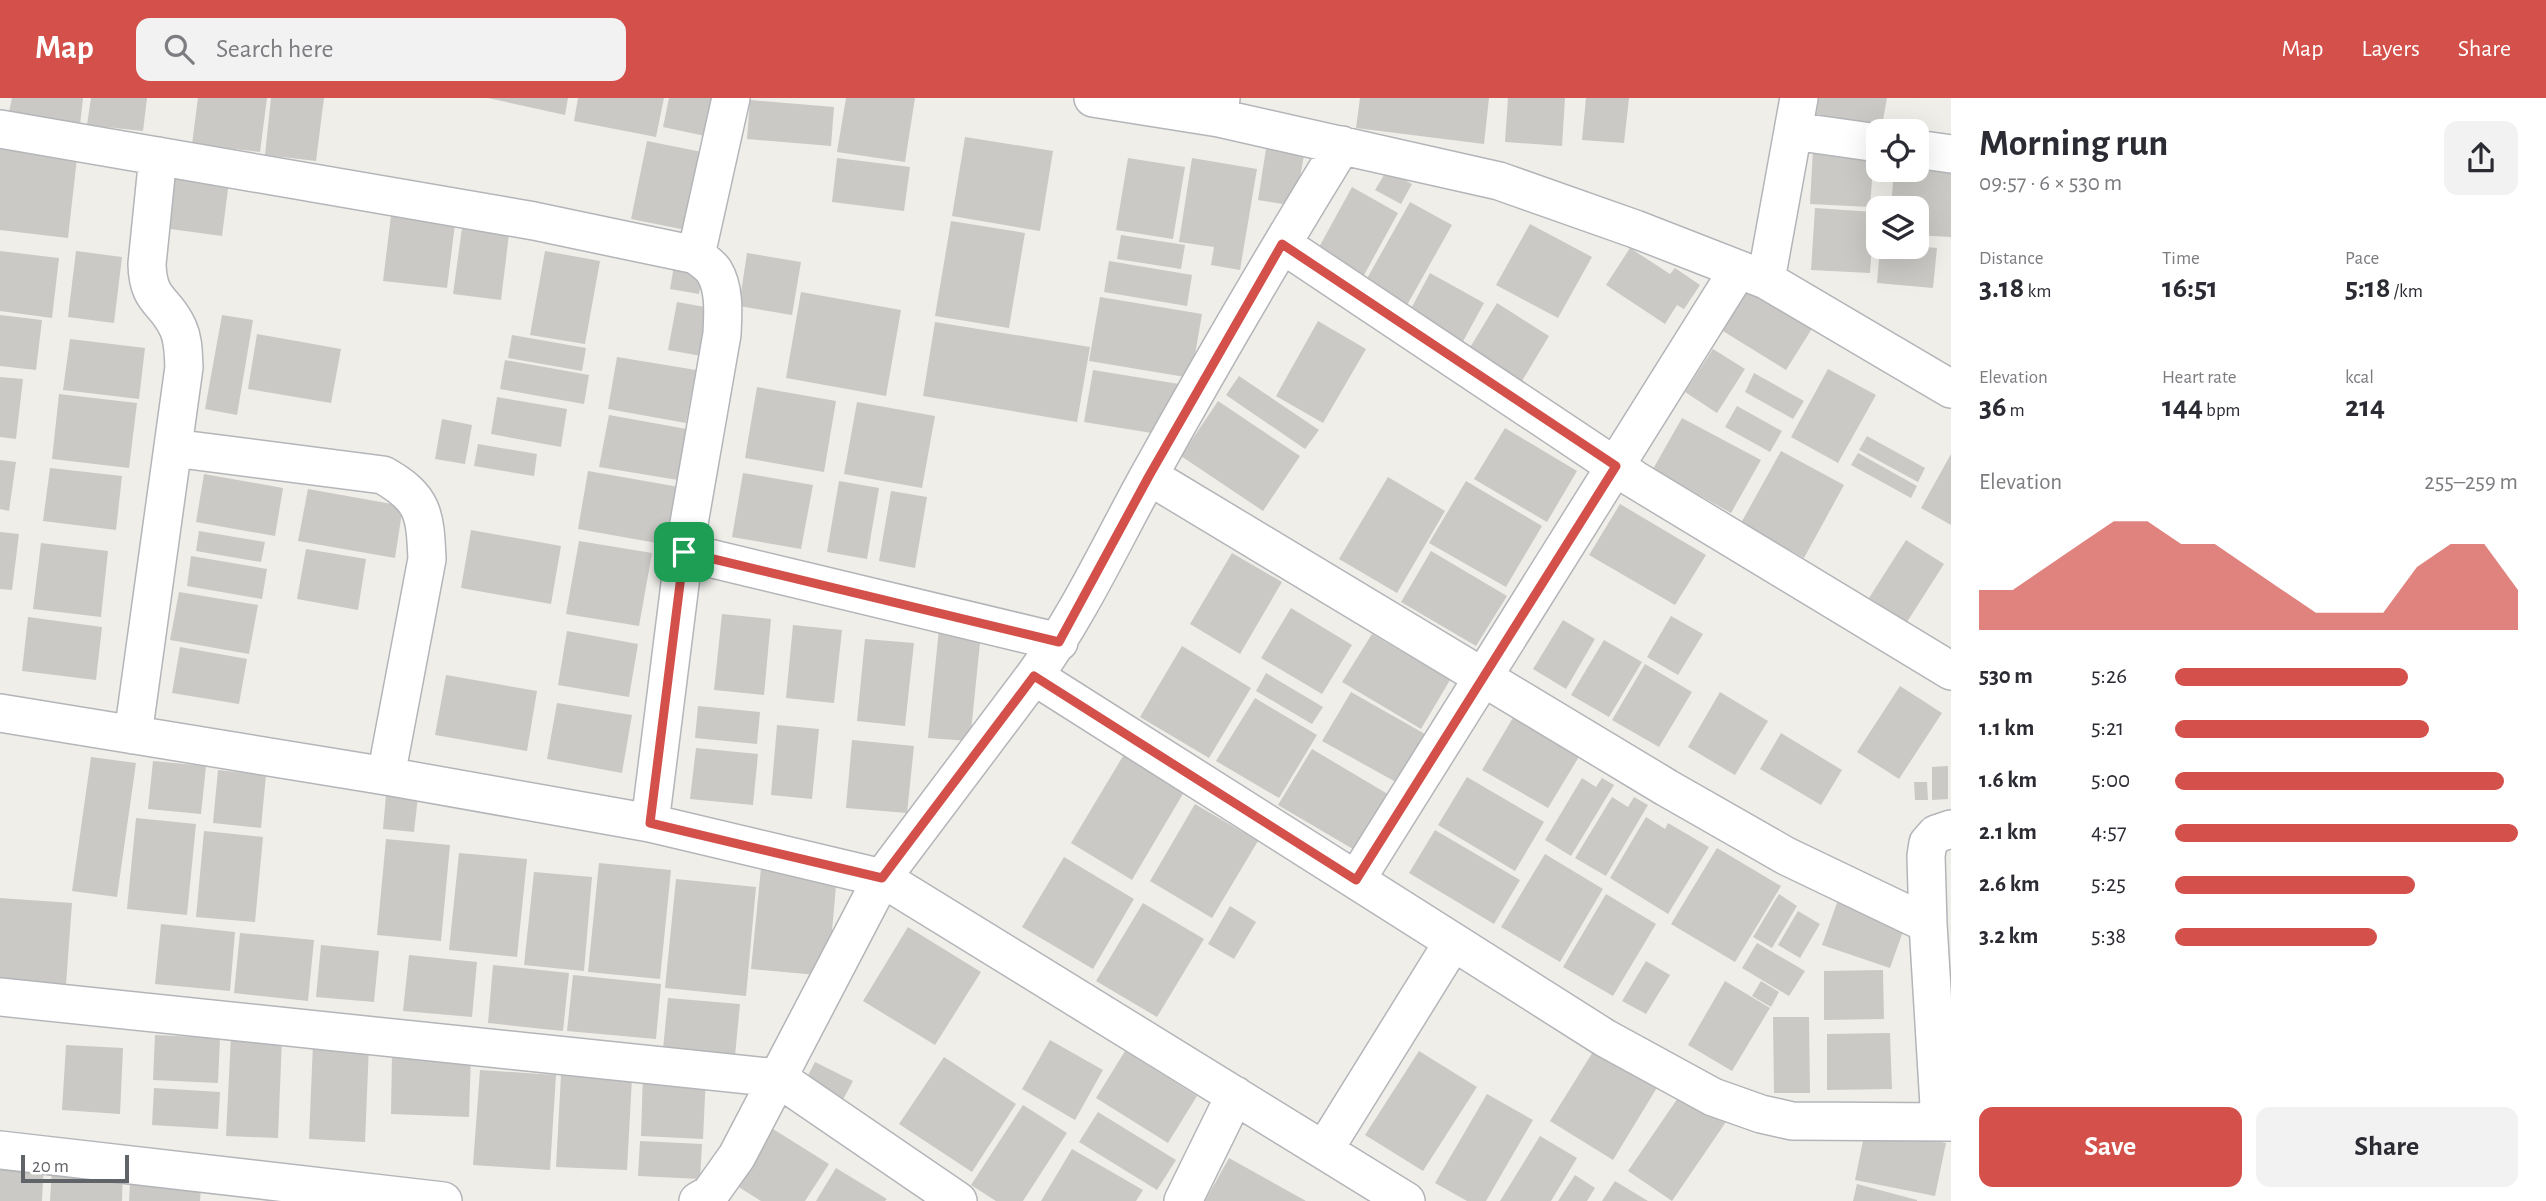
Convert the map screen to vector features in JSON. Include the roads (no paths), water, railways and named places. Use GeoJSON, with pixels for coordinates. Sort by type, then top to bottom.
{"type":"FeatureCollection","features":[{"type":"Feature","properties":{"kind":"street"},"geometry":{"type":"LineString","coordinates":[[696,255],[731,98]]}},
{"type":"Feature","properties":{"kind":"street"},"geometry":{"type":"LineString","coordinates":[[1093,98],[1220,108],[1342,145],[1499,181],[1635,229],[1752,275],[1951,389]]}},
{"type":"Feature","properties":{"kind":"street"},"geometry":{"type":"LineString","coordinates":[[1356,880],[1616,466],[1752,275],[1796,114],[1866,139]]}},
{"type":"Feature","properties":{"kind":"street"},"geometry":{"type":"LineString","coordinates":[[0,129],[534,221],[696,255],[713,270],[724,310],[722,334],[684,552],[650,823]]}},
{"type":"Feature","properties":{"kind":"street"},"geometry":{"type":"LineString","coordinates":[[698,1201],[710,1194],[737,1156],[882,878],[1059,642],[1149,476],[1342,145]]}},
{"type":"Feature","properties":{"kind":"street"},"geometry":{"type":"LineString","coordinates":[[1929,151],[1951,154]]}},
{"type":"Feature","properties":{"kind":"street"},"geometry":{"type":"LineString","coordinates":[[133,735],[184,367],[183,343],[177,326],[154,297],[148,282],[147,264],[158,156]]}},
{"type":"Feature","properties":{"kind":"street"},"geometry":{"type":"LineString","coordinates":[[1282,244],[1616,466],[1951,671]]}},
{"type":"Feature","properties":{"kind":"street"},"geometry":{"type":"LineString","coordinates":[[173,448],[383,475],[406,488],[417,502],[425,526],[427,559],[386,776]]}},
{"type":"Feature","properties":{"kind":"street"},"geometry":{"type":"LineString","coordinates":[[1149,476],[1667,788],[1786,856],[1928,924]]}},
{"type":"Feature","properties":{"kind":"street"},"geometry":{"type":"LineString","coordinates":[[684,552],[1059,642]]}},
{"type":"Feature","properties":{"kind":"street"},"geometry":{"type":"LineString","coordinates":[[1034,676],[1605,1038],[1713,1097],[1761,1114],[1792,1121],[1946,1122],[1928,924],[1928,844],[1936,834],[1951,829]]}},
{"type":"Feature","properties":{"kind":"street"},"geometry":{"type":"LineString","coordinates":[[0,713],[386,776],[650,823],[882,878],[1405,1201]]}},
{"type":"Feature","properties":{"kind":"street"},"geometry":{"type":"LineString","coordinates":[[1324,1150],[1454,942]]}},
{"type":"Feature","properties":{"kind":"street"},"geometry":{"type":"LineString","coordinates":[[0,997],[778,1078],[958,1201]]}},
{"type":"Feature","properties":{"kind":"street"},"geometry":{"type":"LineString","coordinates":[[1183,1201],[1235,1095]]}},
{"type":"Feature","properties":{"kind":"street"},"geometry":{"type":"LineString","coordinates":[[0,1150],[443,1201]]}}]}
